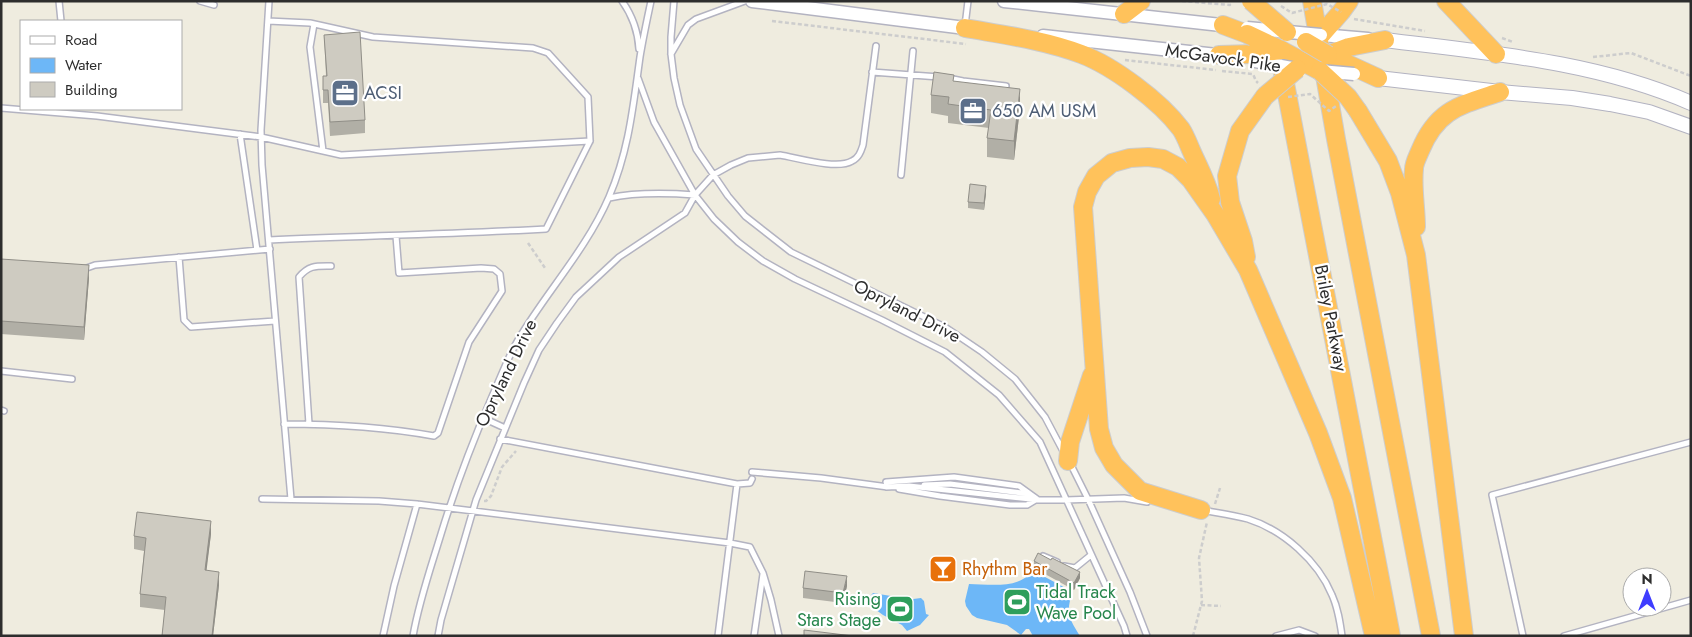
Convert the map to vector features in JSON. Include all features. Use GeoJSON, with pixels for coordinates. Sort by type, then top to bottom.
{"type":"FeatureCollection","features":[{"type":"Feature","properties":{"kind":"highway"},"geometry":{"type":"LineString","coordinates":[[1124,14],[1141,1]]}},
{"type":"Feature","properties":{"kind":"highway"},"geometry":{"type":"LineString","coordinates":[[1251,1],[1287,32],[1314,38]]}},
{"type":"Feature","properties":{"kind":"highway"},"geometry":{"type":"LineString","coordinates":[[1312,1],[1340,159],[1431,636]]}},
{"type":"Feature","properties":{"kind":"highway"},"geometry":{"type":"LineString","coordinates":[[1446,1],[1496,54]]}},
{"type":"Feature","properties":{"kind":"highway","name":"Briley Parkway"},"geometry":{"type":"LineString","coordinates":[[1274,3],[1301,162],[1391,636]]}},
{"type":"Feature","properties":{"kind":"highway"},"geometry":{"type":"LineString","coordinates":[[1219,55],[1253,58],[1281,50],[1314,38],[1347,12]]}},
{"type":"Feature","properties":{"kind":"highway"},"geometry":{"type":"LineString","coordinates":[[1223,25],[1247,31],[1313,65],[1353,70],[1378,78]]}},
{"type":"Feature","properties":{"kind":"highway"},"geometry":{"type":"LineString","coordinates":[[965,28],[1056,46],[1081,54],[1100,62],[1151,98],[1181,130],[1208,186],[1215,214]]}},
{"type":"Feature","properties":{"kind":"highway"},"geometry":{"type":"LineString","coordinates":[[1314,38],[1313,65],[1353,104],[1388,161],[1400,193],[1416,255]]}},
{"type":"Feature","properties":{"kind":"highway"},"geometry":{"type":"LineString","coordinates":[[1248,270],[1243,241],[1230,202],[1227,176],[1240,131],[1265,90],[1313,65],[1348,42],[1385,40]]}},
{"type":"Feature","properties":{"kind":"highway"},"geometry":{"type":"LineString","coordinates":[[1464,636],[1416,255],[1414,167],[1424,141],[1446,113],[1460,105],[1500,92]]}},
{"type":"Feature","properties":{"kind":"highway"},"geometry":{"type":"LineString","coordinates":[[1206,511],[1140,491],[1114,465],[1104,448],[1100,429],[1083,207],[1087,192],[1096,176],[1112,163],[1130,158],[1148,157],[1163,159],[1178,167],[1191,180],[1215,214],[1248,270],[1318,433],[1342,498],[1374,636]]}},
{"type":"Feature","properties":{"kind":"highway"},"geometry":{"type":"LineString","coordinates":[[1068,461],[1070,442],[1095,365]]}},
{"type":"Feature","properties":{"kind":"main road"},"geometry":{"type":"LineString","coordinates":[[1385,40],[1496,54],[1597,71],[1663,91],[1691,103]]}},
{"type":"Feature","properties":{"kind":"main road"},"geometry":{"type":"LineString","coordinates":[[1378,78],[1572,98],[1649,112],[1691,127]]}},
{"type":"Feature","properties":{"kind":"street","name":"McGavock Pike"},"geometry":{"type":"LineString","coordinates":[[752,1],[965,28],[1219,55]]}},
{"type":"Feature","properties":{"kind":"street","name":"McGavock Pike"},"geometry":{"type":"LineString","coordinates":[[1004,1],[1223,25]]}},
{"type":"Feature","properties":{"kind":"street","name":"McGavock Pike"},"geometry":{"type":"LineString","coordinates":[[1247,31],[1287,32]]}},
{"type":"Feature","properties":{"kind":"street"},"geometry":{"type":"LineString","coordinates":[[1314,38],[1348,42]]}},
{"type":"Feature","properties":{"kind":"street","name":"McGavock Pike"},"geometry":{"type":"LineString","coordinates":[[1253,58],[1313,65]]}},
{"type":"Feature","properties":{"kind":"lane"},"geometry":{"type":"LineString","coordinates":[[59,1],[61,20]]}},
{"type":"Feature","properties":{"kind":"lane"},"geometry":{"type":"LineString","coordinates":[[200,1],[214,5]]}},
{"type":"Feature","properties":{"kind":"lane"},"geometry":{"type":"LineString","coordinates":[[270,1],[262,165],[291,499]]}},
{"type":"Feature","properties":{"kind":"lane"},"geometry":{"type":"LineString","coordinates":[[622,1],[639,39],[640,57]]}},
{"type":"Feature","properties":{"kind":"lane","name":"Opryland Drive"},"geometry":{"type":"LineString","coordinates":[[413,636],[416,617],[449,508],[482,418],[517,342],[580,251],[609,198],[631,125],[640,57],[651,1]]}},
{"type":"Feature","properties":{"kind":"lane","name":"Opryland Drive"},"geometry":{"type":"LineString","coordinates":[[674,1],[671,54],[680,105],[696,149],[713,175],[745,216],[791,252],[945,327],[982,352],[1015,379],[1045,417],[1088,499],[1130,592],[1147,636]]}},
{"type":"Feature","properties":{"kind":"lane"},"geometry":{"type":"LineString","coordinates":[[671,54],[688,25],[696,19],[745,1]]}},
{"type":"Feature","properties":{"kind":"lane"},"geometry":{"type":"LineString","coordinates":[[965,28],[968,1]]}},
{"type":"Feature","properties":{"kind":"lane"},"geometry":{"type":"LineString","coordinates":[[268,21],[314,24],[373,38],[534,48],[548,53],[588,97],[590,141],[546,229],[269,240]]}},
{"type":"Feature","properties":{"kind":"lane"},"geometry":{"type":"LineString","coordinates":[[314,24],[310,47],[323,151]]}},
{"type":"Feature","properties":{"kind":"lane","name":"Opryland Drive"},"geometry":{"type":"LineString","coordinates":[[438,636],[472,511],[500,439],[540,350],[576,297],[619,257],[685,213],[695,196],[713,175],[740,160],[757,156],[780,155],[831,164],[845,164],[858,157],[864,137],[876,46]]}},
{"type":"Feature","properties":{"kind":"lane"},"geometry":{"type":"LineString","coordinates":[[901,175],[913,51]]}},
{"type":"Feature","properties":{"kind":"lane"},"geometry":{"type":"LineString","coordinates":[[872,72],[944,78],[963,82],[1006,86]]}},
{"type":"Feature","properties":{"kind":"lane","name":"Opryland Drive"},"geometry":{"type":"LineString","coordinates":[[638,78],[654,122],[695,196],[714,219],[738,242],[763,261],[795,279],[945,352],[999,395],[1040,442],[1127,636]]}},
{"type":"Feature","properties":{"kind":"lane"},"geometry":{"type":"LineString","coordinates":[[1,108],[20,110]]}},
{"type":"Feature","properties":{"kind":"lane"},"geometry":{"type":"LineString","coordinates":[[25,110],[97,116],[262,137],[341,154],[590,141]]}},
{"type":"Feature","properties":{"kind":"lane"},"geometry":{"type":"LineString","coordinates":[[240,134],[258,250]]}},
{"type":"Feature","properties":{"kind":"lane"},"geometry":{"type":"LineString","coordinates":[[609,198],[624,194],[695,196]]}},
{"type":"Feature","properties":{"kind":"lane"},"geometry":{"type":"LineString","coordinates":[[284,424],[371,426],[434,436],[438,433],[469,342],[502,291],[500,274],[494,269],[481,268],[399,273],[396,236]]}},
{"type":"Feature","properties":{"kind":"lane"},"geometry":{"type":"LineString","coordinates":[[78,271],[95,265],[270,249]]}},
{"type":"Feature","properties":{"kind":"lane"},"geometry":{"type":"LineString","coordinates":[[179,257],[184,320],[191,327],[275,321]]}},
{"type":"Feature","properties":{"kind":"lane"},"geometry":{"type":"LineString","coordinates":[[309,424],[299,277],[305,270],[314,266],[331,266]]}},
{"type":"Feature","properties":{"kind":"lane"},"geometry":{"type":"LineString","coordinates":[[1,371],[72,379]]}},
{"type":"Feature","properties":{"kind":"lane"},"geometry":{"type":"LineString","coordinates":[[482,418],[505,428]]}},
{"type":"Feature","properties":{"kind":"lane"},"geometry":{"type":"LineString","coordinates":[[500,439],[737,484],[750,483],[752,476],[821,478],[1037,499],[1124,498],[1150,502]]}},
{"type":"Feature","properties":{"kind":"lane"},"geometry":{"type":"LineString","coordinates":[[1523,636],[1492,495],[1691,442]]}},
{"type":"Feature","properties":{"kind":"lane"},"geometry":{"type":"LineString","coordinates":[[886,484],[954,477],[1019,486],[1037,499]]}},
{"type":"Feature","properties":{"kind":"lane"},"geometry":{"type":"LineString","coordinates":[[718,636],[737,484]]}},
{"type":"Feature","properties":{"kind":"lane"},"geometry":{"type":"LineString","coordinates":[[886,484],[940,496],[1010,505],[1027,505],[1037,499]]}},
{"type":"Feature","properties":{"kind":"lane"},"geometry":{"type":"LineString","coordinates":[[909,486],[950,484],[1031,494]]}},
{"type":"Feature","properties":{"kind":"lane"},"geometry":{"type":"LineString","coordinates":[[262,499],[379,501],[417,504],[750,547],[763,573],[779,636]]}},
{"type":"Feature","properties":{"kind":"lane"},"geometry":{"type":"LineString","coordinates":[[383,636],[394,586],[417,504]]}},
{"type":"Feature","properties":{"kind":"lane"},"geometry":{"type":"LineString","coordinates":[[1158,504],[1249,520],[1268,528],[1287,540],[1313,565],[1326,582],[1337,611],[1342,636]]}},
{"type":"Feature","properties":{"kind":"lane"},"geometry":{"type":"LineString","coordinates":[[1043,556],[1065,566],[1075,568],[1091,555]]}},
{"type":"Feature","properties":{"kind":"lane"},"geometry":{"type":"LineString","coordinates":[[754,636],[763,573]]}},
{"type":"Feature","properties":{"kind":"lane"},"geometry":{"type":"LineString","coordinates":[[1564,636],[1691,600]]}},
{"type":"Feature","properties":{"kind":"lane"},"geometry":{"type":"LineString","coordinates":[[1276,636],[1299,630],[1315,636]]}},
{"type":"Feature","properties":{"kind":"path"},"geometry":{"type":"LineString","coordinates":[[1182,1],[1230,5],[1229,1]]}},
{"type":"Feature","properties":{"kind":"path"},"geometry":{"type":"LineString","coordinates":[[1274,3],[1292,13],[1327,4],[1347,12],[1431,32]]}},
{"type":"Feature","properties":{"kind":"path"},"geometry":{"type":"LineString","coordinates":[[1500,37],[1521,45]]}},
{"type":"Feature","properties":{"kind":"path"},"geometry":{"type":"LineString","coordinates":[[1586,55],[1595,57],[1631,53],[1691,76]]}},
{"type":"Feature","properties":{"kind":"path"},"geometry":{"type":"LineString","coordinates":[[1265,90],[1279,98],[1310,94],[1329,111],[1353,104]]}},
{"type":"Feature","properties":{"kind":"path"},"geometry":{"type":"LineString","coordinates":[[528,243],[545,268]]}},
{"type":"Feature","properties":{"kind":"path"},"geometry":{"type":"LineString","coordinates":[[1192,636],[1201,605],[1202,590],[1199,558],[1206,525],[1206,511],[1220,488]]}},
{"type":"Feature","properties":{"kind":"path"},"geometry":{"type":"LineString","coordinates":[[1201,605],[1221,606]]}},
{"type":"Feature","properties":{"kind":"water","name":"Tidal Track Wave Pool"},"geometry":{"type":"Polygon","coordinates":[[[1032,570],[1073,592],[1069,605],[1069,615],[1080,636],[1033,636],[1029,629],[1026,629],[1021,635],[1007,625],[977,618],[972,615],[966,606],[965,601],[969,584],[994,585],[1012,583],[1020,581],[1032,570]]]}},
{"type":"Feature","properties":{"kind":"water","name":"Rising Stars Stage"},"geometry":{"type":"Polygon","coordinates":[[[873,593],[897,597],[898,601],[921,598],[924,601],[926,614],[929,615],[920,625],[907,631],[902,625],[883,615],[865,602],[873,593]]]}},
{"type":"Feature","properties":{"kind":"building"},"geometry":{"type":"Polygon","coordinates":[[[360,32],[365,120],[330,122],[328,90],[323,90],[323,76],[327,76],[324,35],[360,32]]]}},
{"type":"Feature","properties":{"kind":"building"},"geometry":{"type":"Polygon","coordinates":[[[934,72],[954,75],[953,81],[1020,89],[1014,141],[987,138],[991,110],[948,104],[949,97],[931,95],[934,72]]]}},
{"type":"Feature","properties":{"kind":"building"},"geometry":{"type":"Polygon","coordinates":[[[970,184],[986,186],[984,203],[968,202],[970,184]]]}},
{"type":"Feature","properties":{"kind":"building"},"geometry":{"type":"Polygon","coordinates":[[[1,259],[89,265],[84,327],[1,321],[1,259]]]}},
{"type":"Feature","properties":{"kind":"building"},"geometry":{"type":"Polygon","coordinates":[[[137,512],[211,521],[205,570],[219,572],[212,636],[162,636],[166,597],[140,594],[146,538],[134,536],[137,512]]]}},
{"type":"Feature","properties":{"kind":"building"},"geometry":{"type":"Polygon","coordinates":[[[1038,553],[1080,572],[1074,583],[1034,561],[1038,553]]]}},
{"type":"Feature","properties":{"kind":"building"},"geometry":{"type":"Polygon","coordinates":[[[805,571],[847,576],[843,593],[803,588],[805,571]]]}},
{"type":"Feature","properties":{"kind":"building"},"geometry":{"type":"Polygon","coordinates":[[[804,630],[853,636],[804,636],[804,630]]]}},
{"type":"Feature","properties":{"kind":"place","name":"ACSI"},"geometry":{"type":"Point","coordinates":[345,93]}},
{"type":"Feature","properties":{"kind":"place","name":"650 AM USM"},"geometry":{"type":"Point","coordinates":[973,111]}},
{"type":"Feature","properties":{"kind":"place","name":"Rhythm Bar"},"geometry":{"type":"Point","coordinates":[943,569]}},
{"type":"Feature","properties":{"kind":"place","name":"Tidal Track Wave Pool"},"geometry":{"type":"Point","coordinates":[1017,602]}},
{"type":"Feature","properties":{"kind":"place","name":"Rising Stars Stage"},"geometry":{"type":"Point","coordinates":[900,609]}}]}
